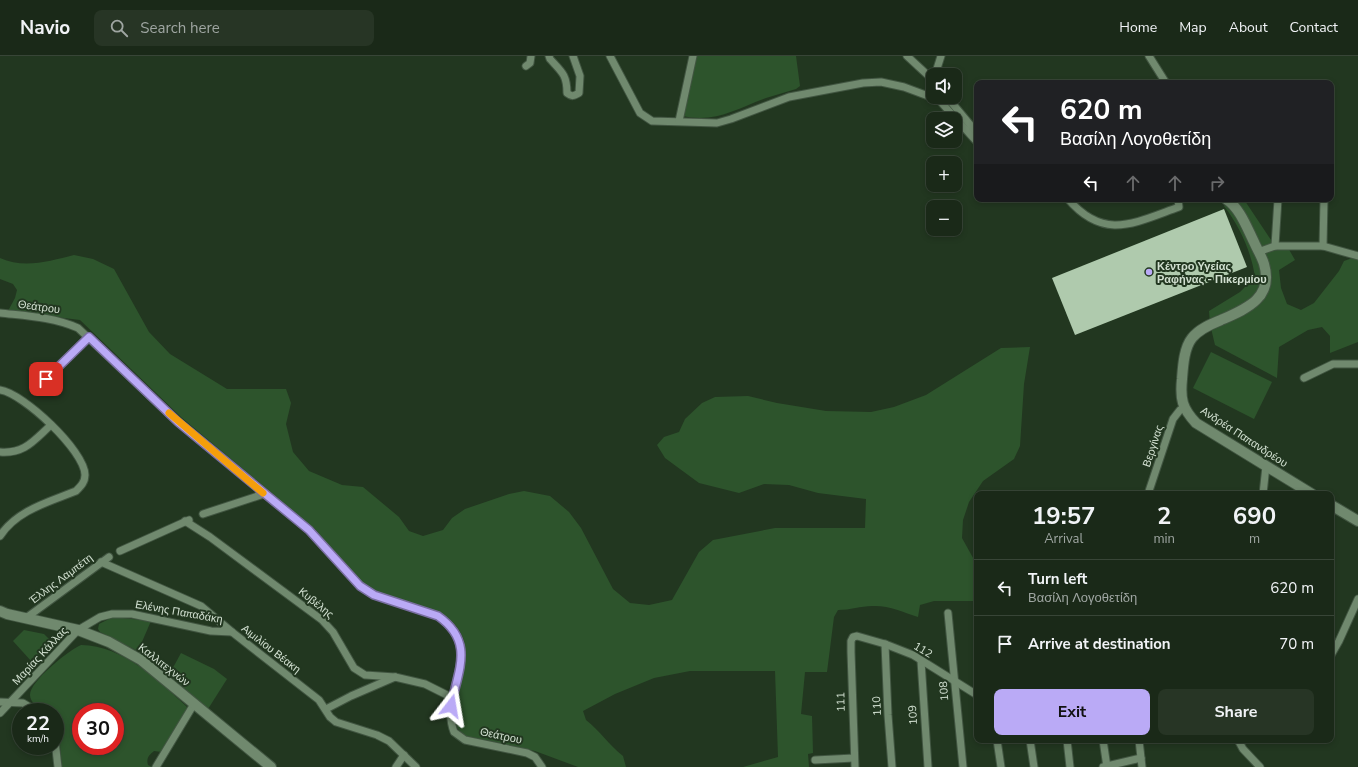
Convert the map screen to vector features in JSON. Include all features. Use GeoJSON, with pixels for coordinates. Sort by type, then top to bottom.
{"type":"FeatureCollection","features":[{"type":"Feature","properties":{"kind":"main road","name":"Ανδρέα Παπανδρέου"},"geometry":{"type":"LineString","coordinates":[[1230,202],[1244,221],[1264,262],[1266,273],[1265,283],[1259,297],[1248,307],[1210,324],[1193,336],[1186,352],[1182,378],[1181,393],[1184,408],[1196,423],[1307,491]]}},
{"type":"Feature","properties":{"kind":"main road"},"geometry":{"type":"LineString","coordinates":[[1334,507],[1358,521]]}},
{"type":"Feature","properties":{"kind":"main road","name":"Καλλιτεχνών"},"geometry":{"type":"LineString","coordinates":[[0,611],[78,630],[109,642],[132,654],[194,704],[265,765]]}},
{"type":"Feature","properties":{"kind":"street"},"geometry":{"type":"LineString","coordinates":[[526,66],[530,63],[531,56]]}},
{"type":"Feature","properties":{"kind":"street"},"geometry":{"type":"LineString","coordinates":[[549,56],[565,75],[567,93],[574,96],[579,93],[580,76],[573,56]]}},
{"type":"Feature","properties":{"kind":"street"},"geometry":{"type":"LineString","coordinates":[[610,56],[640,113],[652,122],[678,121],[705,124],[717,123],[789,97],[863,83],[880,82],[904,87],[939,100],[974,139]]}},
{"type":"Feature","properties":{"kind":"street"},"geometry":{"type":"LineString","coordinates":[[678,121],[693,56]]}},
{"type":"Feature","properties":{"kind":"street"},"geometry":{"type":"LineString","coordinates":[[907,56],[926,74]]}},
{"type":"Feature","properties":{"kind":"street"},"geometry":{"type":"LineString","coordinates":[[937,68],[941,56]]}},
{"type":"Feature","properties":{"kind":"street"},"geometry":{"type":"LineString","coordinates":[[1149,56],[1164,80]]}},
{"type":"Feature","properties":{"kind":"street"},"geometry":{"type":"LineString","coordinates":[[953,104],[974,129]]}},
{"type":"Feature","properties":{"kind":"street"},"geometry":{"type":"LineString","coordinates":[[1071,202],[1079,211],[1103,224],[1113,225],[1130,223],[1179,207],[1178,202]]}},
{"type":"Feature","properties":{"kind":"street"},"geometry":{"type":"LineString","coordinates":[[1275,246],[1278,202]]}},
{"type":"Feature","properties":{"kind":"street"},"geometry":{"type":"LineString","coordinates":[[1323,246],[1324,202]]}},
{"type":"Feature","properties":{"kind":"street"},"geometry":{"type":"LineString","coordinates":[[1258,252],[1275,246],[1323,246],[1358,256]]}},
{"type":"Feature","properties":{"kind":"street","name":"Θεάτρου"},"geometry":{"type":"LineString","coordinates":[[0,313],[63,321],[78,328],[178,422],[320,539],[349,575],[360,586],[374,595],[438,616],[453,628],[461,646],[460,663],[450,715],[454,732],[465,740],[527,753],[535,757],[542,767]]}},
{"type":"Feature","properties":{"kind":"street"},"geometry":{"type":"LineString","coordinates":[[46,379],[89,337]]}},
{"type":"Feature","properties":{"kind":"street"},"geometry":{"type":"LineString","coordinates":[[1304,378],[1333,364],[1358,364]]}},
{"type":"Feature","properties":{"kind":"street"},"geometry":{"type":"LineString","coordinates":[[0,390],[12,393],[20,398],[64,436],[85,471],[84,481],[76,491],[20,514],[11,522],[0,536]]}},
{"type":"Feature","properties":{"kind":"street","name":"Βεργίνας"},"geometry":{"type":"LineString","coordinates":[[1149,491],[1173,419],[1180,410],[1184,408]]}},
{"type":"Feature","properties":{"kind":"street"},"geometry":{"type":"LineString","coordinates":[[0,452],[14,452],[27,447],[50,425]]}},
{"type":"Feature","properties":{"kind":"street"},"geometry":{"type":"LineString","coordinates":[[1263,491],[1266,466]]}},
{"type":"Feature","properties":{"kind":"street"},"geometry":{"type":"LineString","coordinates":[[204,514],[264,494]]}},
{"type":"Feature","properties":{"kind":"street","name":"Κυβέλης"},"geometry":{"type":"LineString","coordinates":[[120,551],[188,520],[322,620],[333,632],[354,668],[359,672],[365,675],[395,677],[425,684],[453,698]]}},
{"type":"Feature","properties":{"kind":"street","name":"Έλλης Λαμπέτη"},"geometry":{"type":"LineString","coordinates":[[26,618],[109,557]]}},
{"type":"Feature","properties":{"kind":"street","name":"Αιμιλίου Βέακη"},"geometry":{"type":"LineString","coordinates":[[101,562],[194,601],[208,610],[232,632],[310,693],[326,709],[330,717],[336,722],[378,735],[390,741],[416,767]]}},
{"type":"Feature","properties":{"kind":"street"},"geometry":{"type":"LineString","coordinates":[[1334,650],[1358,599]]}},
{"type":"Feature","properties":{"kind":"street","name":"108"},"geometry":{"type":"LineString","coordinates":[[948,613],[964,767]]}},
{"type":"Feature","properties":{"kind":"street","name":"Ελένης Παπαδάκη"},"geometry":{"type":"LineString","coordinates":[[78,630],[100,617],[119,614],[132,614],[211,631],[232,632]]}},
{"type":"Feature","properties":{"kind":"street","name":"Μαρίας Κάλλας"},"geometry":{"type":"LineString","coordinates":[[0,713],[12,702],[78,630]]}},
{"type":"Feature","properties":{"kind":"street","name":"112"},"geometry":{"type":"LineString","coordinates":[[853,637],[857,636],[885,644],[913,655],[974,693]]}},
{"type":"Feature","properties":{"kind":"street","name":"111"},"geometry":{"type":"LineString","coordinates":[[853,637],[851,641],[851,652],[855,767]]}},
{"type":"Feature","properties":{"kind":"street","name":"110"},"geometry":{"type":"LineString","coordinates":[[885,644],[892,767]]}},
{"type":"Feature","properties":{"kind":"street","name":"109"},"geometry":{"type":"LineString","coordinates":[[921,661],[928,767]]}},
{"type":"Feature","properties":{"kind":"street"},"geometry":{"type":"LineString","coordinates":[[326,709],[351,696],[395,677]]}},
{"type":"Feature","properties":{"kind":"street"},"geometry":{"type":"LineString","coordinates":[[0,702],[23,703]]}},
{"type":"Feature","properties":{"kind":"street"},"geometry":{"type":"LineString","coordinates":[[156,767],[194,704]]}},
{"type":"Feature","properties":{"kind":"street"},"geometry":{"type":"LineString","coordinates":[[997,743],[1001,767]]}},
{"type":"Feature","properties":{"kind":"street"},"geometry":{"type":"LineString","coordinates":[[1030,743],[1034,767]]}},
{"type":"Feature","properties":{"kind":"street"},"geometry":{"type":"LineString","coordinates":[[1067,743],[1070,767]]}},
{"type":"Feature","properties":{"kind":"street"},"geometry":{"type":"LineString","coordinates":[[1103,743],[1106,767],[1141,758]]}},
{"type":"Feature","properties":{"kind":"street"},"geometry":{"type":"LineString","coordinates":[[1139,743],[1142,767]]}},
{"type":"Feature","properties":{"kind":"street"},"geometry":{"type":"LineString","coordinates":[[1240,743],[1242,748],[1260,767]]}},
{"type":"Feature","properties":{"kind":"street"},"geometry":{"type":"LineString","coordinates":[[57,755],[58,767]]}},
{"type":"Feature","properties":{"kind":"street"},"geometry":{"type":"LineString","coordinates":[[396,767],[404,755]]}},
{"type":"Feature","properties":{"kind":"street"},"geometry":{"type":"LineString","coordinates":[[815,760],[854,758]]}},
{"type":"Feature","properties":{"kind":"green space"},"geometry":{"type":"Polygon","coordinates":[[[695,56],[796,56],[800,86],[796,89],[766,98],[726,114],[705,118],[682,116],[695,56]]]}},
{"type":"Feature","properties":{"kind":"green space"},"geometry":{"type":"Polygon","coordinates":[[[1227,202],[1246,202],[1275,246],[1287,246],[1295,260],[1279,270],[1281,288],[1287,304],[1301,310],[1314,303],[1339,271],[1344,261],[1358,256],[1358,342],[1330,353],[1330,336],[1322,327],[1308,330],[1279,347],[1277,378],[1215,345],[1210,324],[1209,311],[1240,292],[1255,277],[1248,249],[1235,222],[1224,206],[1227,202]]]}},
{"type":"Feature","properties":{"kind":"green space"},"geometry":{"type":"Polygon","coordinates":[[[74,255],[93,259],[114,269],[149,332],[170,354],[227,389],[286,389],[291,403],[286,424],[293,452],[309,471],[342,485],[363,487],[399,517],[409,531],[423,536],[443,530],[452,518],[465,509],[509,494],[524,491],[550,496],[569,512],[581,528],[613,589],[630,603],[649,605],[672,600],[699,552],[713,540],[775,528],[865,528],[866,499],[818,493],[789,485],[764,484],[739,493],[699,483],[665,458],[657,445],[664,437],[679,432],[685,419],[702,403],[715,397],[748,396],[777,403],[826,411],[871,412],[894,407],[926,395],[1001,348],[1030,347],[1024,384],[1020,446],[1014,459],[983,481],[976,491],[974,491],[974,494],[969,502],[963,520],[962,538],[974,560],[974,601],[934,601],[920,605],[918,617],[895,609],[878,606],[838,610],[834,617],[827,672],[805,672],[801,714],[812,716],[813,753],[808,754],[809,767],[743,767],[778,757],[775,671],[690,671],[654,678],[615,694],[583,711],[586,720],[623,756],[626,767],[578,767],[535,751],[466,736],[461,732],[454,722],[453,715],[463,671],[465,646],[462,635],[456,625],[442,614],[383,595],[367,587],[343,564],[315,529],[182,418],[80,320],[8,311],[15,298],[17,290],[13,284],[0,279],[0,258],[18,263],[37,263],[74,255]]]}},
{"type":"Feature","properties":{"kind":"green space"},"geometry":{"type":"Polygon","coordinates":[[[1211,352],[1272,382],[1254,419],[1193,388],[1211,352]]]}},
{"type":"Feature","properties":{"kind":"green space"},"geometry":{"type":"Polygon","coordinates":[[[111,618],[151,621],[138,651],[100,632],[98,629],[99,624],[111,618]]]}},
{"type":"Feature","properties":{"kind":"green space"},"geometry":{"type":"Polygon","coordinates":[[[24,630],[44,634],[49,639],[49,644],[32,662],[13,641],[24,630]]]}},
{"type":"Feature","properties":{"kind":"green space"},"geometry":{"type":"Polygon","coordinates":[[[81,645],[112,651],[139,666],[187,707],[183,718],[162,752],[154,751],[148,757],[148,765],[152,767],[62,767],[61,755],[64,755],[64,703],[34,703],[30,698],[32,689],[36,682],[60,659],[81,645]]]}},
{"type":"Feature","properties":{"kind":"green space"},"geometry":{"type":"Polygon","coordinates":[[[181,653],[214,669],[227,679],[208,709],[169,675],[181,653]]]}},
{"type":"Feature","properties":{"kind":"building","name":"Κέντρο Υγείας Ραφήνας - Πικερμίου"},"geometry":{"type":"Polygon","coordinates":[[[1224,209],[1247,267],[1075,335],[1052,278],[1224,209]]]}},
{"type":"Feature","properties":{"kind":"slow traffic"},"geometry":{"type":"LineString","coordinates":[[169,413],[263,493]]}},
{"type":"Feature","properties":{"kind":"place","name":"Κέντρο Υγείας Ραφήνας - Πικερμίου"},"geometry":{"type":"Point","coordinates":[1149,272]}},
{"type":"Feature","properties":{"kind":"route"},"geometry":{"type":"LineString","coordinates":[[46,379],[89,337],[178,422],[320,539],[349,575],[360,586],[374,595],[438,616],[447,622],[453,628],[461,646],[456,687],[451,706]]}}]}
